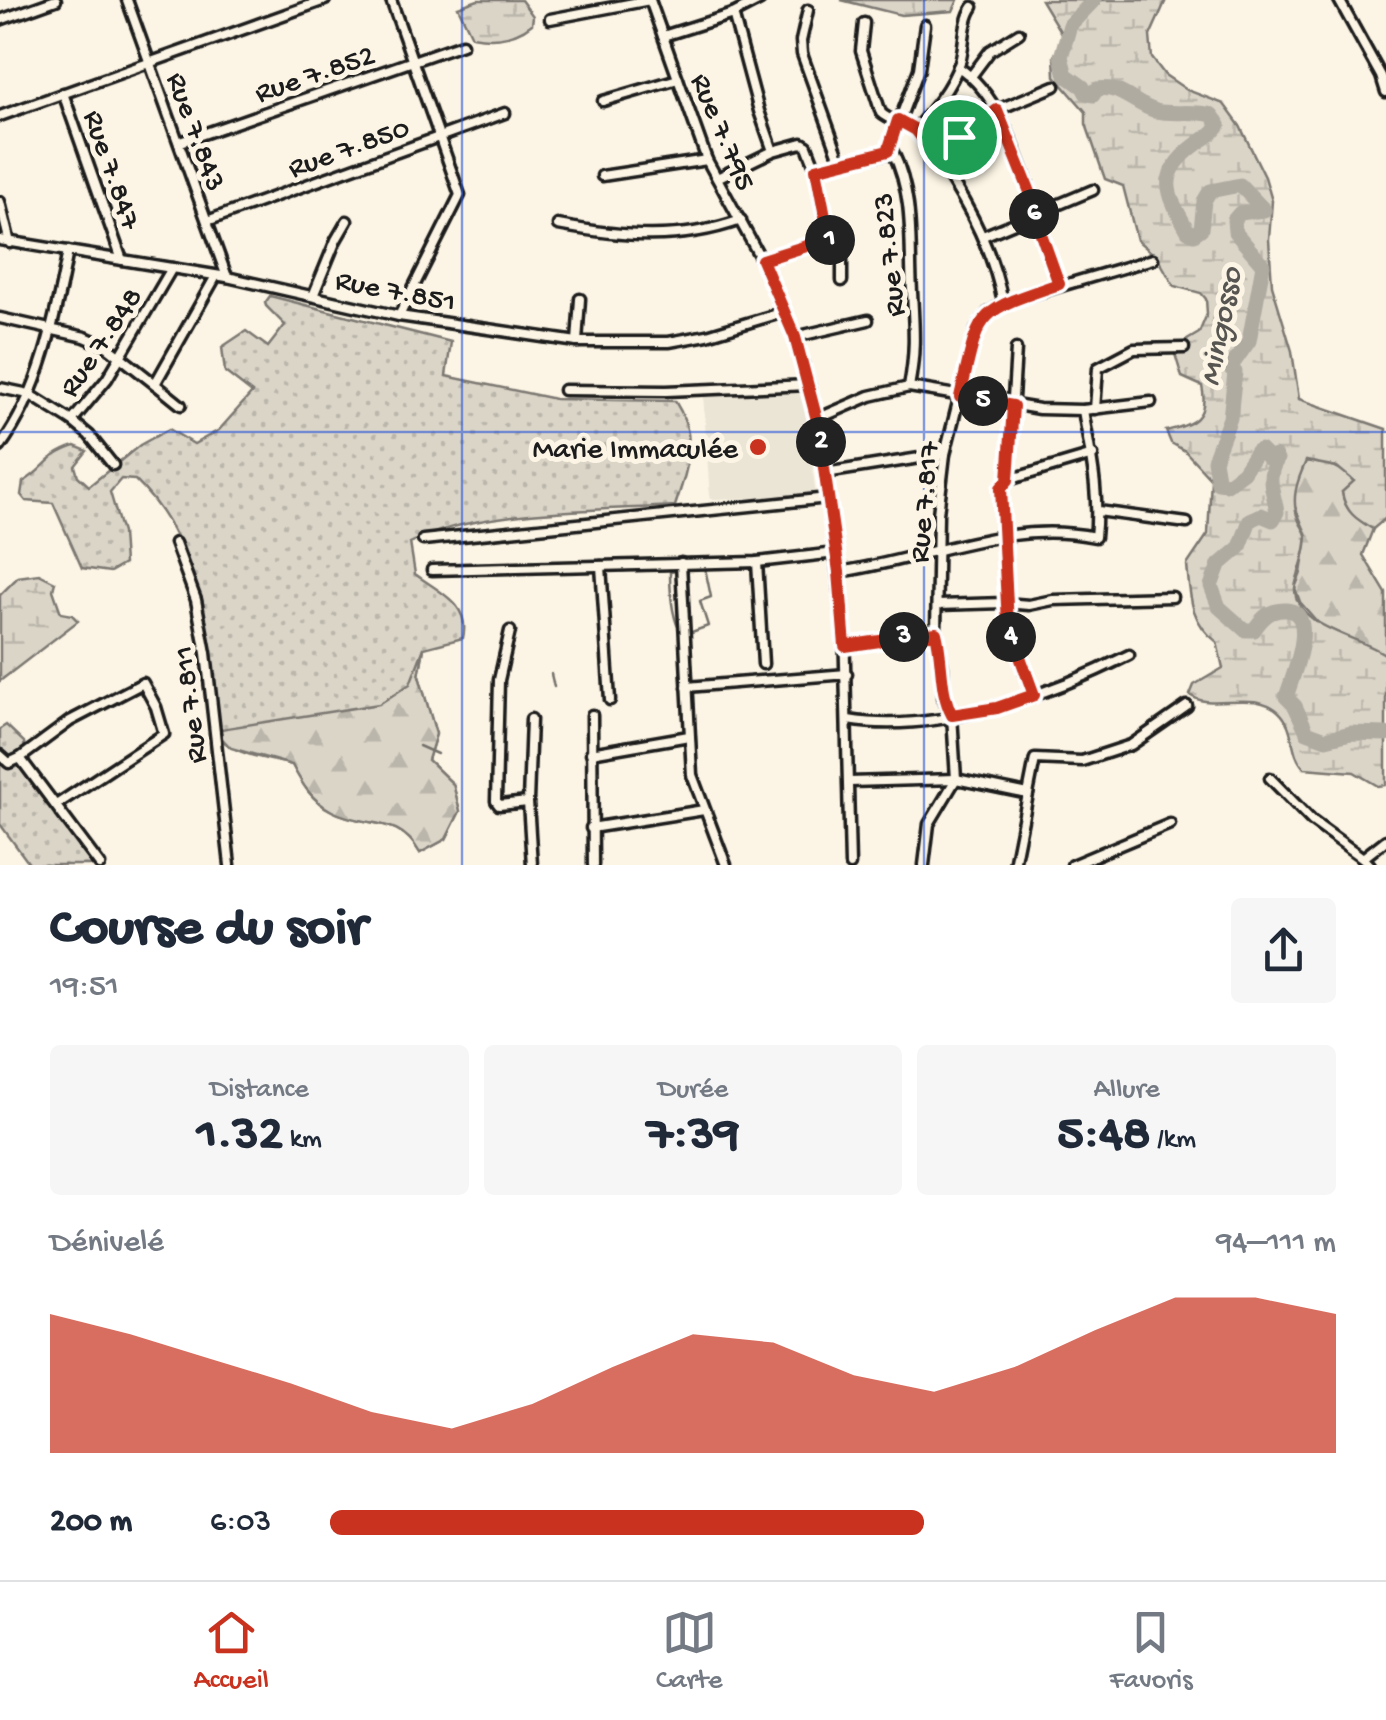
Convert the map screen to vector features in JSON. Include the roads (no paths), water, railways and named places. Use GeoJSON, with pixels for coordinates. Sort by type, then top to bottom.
{"type":"FeatureCollection","features":[{"type":"Feature","properties":{"kind":"street"},"geometry":{"type":"LineString","coordinates":[[0,20],[56,0]]}},
{"type":"Feature","properties":{"kind":"street","name":"Rue 7.843"},"geometry":{"type":"LineString","coordinates":[[127,0],[227,277]]}},
{"type":"Feature","properties":{"kind":"street"},"geometry":{"type":"LineString","coordinates":[[0,116],[325,0]]}},
{"type":"Feature","properties":{"kind":"street"},"geometry":{"type":"LineString","coordinates":[[391,0],[458,189],[458,203],[418,273],[399,316]]}},
{"type":"Feature","properties":{"kind":"street"},"geometry":{"type":"LineString","coordinates":[[571,0],[574,14]]}},
{"type":"Feature","properties":{"kind":"street"},"geometry":{"type":"LineString","coordinates":[[550,19],[650,0]]}},
{"type":"Feature","properties":{"kind":"street","name":"Rue 7.795"},"geometry":{"type":"LineString","coordinates":[[650,0],[707,160],[762,260],[795,337],[810,386],[839,572],[848,720],[850,865]]}},
{"type":"Feature","properties":{"kind":"street"},"geometry":{"type":"LineString","coordinates":[[663,36],[732,14],[760,0]]}},
{"type":"Feature","properties":{"kind":"street"},"geometry":{"type":"LineString","coordinates":[[1339,0],[1386,92]]}},
{"type":"Feature","properties":{"kind":"street"},"geometry":{"type":"LineString","coordinates":[[916,130],[941,99],[958,67],[973,7]]}},
{"type":"Feature","properties":{"kind":"street","name":"Rue 7.823"},"geometry":{"type":"LineString","coordinates":[[808,10],[802,54],[842,162],[888,151],[896,156],[912,224],[912,292],[917,329],[909,387]]}},
{"type":"Feature","properties":{"kind":"street"},"geometry":{"type":"LineString","coordinates":[[732,14],[773,152]]}},
{"type":"Feature","properties":{"kind":"street"},"geometry":{"type":"LineString","coordinates":[[864,23],[861,51],[881,113],[916,130],[937,157],[982,236],[1003,303],[1153,259]]}},
{"type":"Feature","properties":{"kind":"street"},"geometry":{"type":"LineString","coordinates":[[888,151],[919,69],[925,25]]}},
{"type":"Feature","properties":{"kind":"street"},"geometry":{"type":"LineString","coordinates":[[972,75],[990,51],[1019,33]]}},
{"type":"Feature","properties":{"kind":"street","name":"Rue 7.852"},"geometry":{"type":"LineString","coordinates":[[180,142],[462,44]]}},
{"type":"Feature","properties":{"kind":"street"},"geometry":{"type":"LineString","coordinates":[[958,67],[972,75],[995,102],[1059,284]]}},
{"type":"Feature","properties":{"kind":"street"},"geometry":{"type":"LineString","coordinates":[[603,102],[678,79]]}},
{"type":"Feature","properties":{"kind":"street"},"geometry":{"type":"LineString","coordinates":[[937,157],[997,110],[1055,86]]}},
{"type":"Feature","properties":{"kind":"street","name":"Rue 7.847"},"geometry":{"type":"LineString","coordinates":[[63,93],[122,260]]}},
{"type":"Feature","properties":{"kind":"street","name":"Rue 7.850"},"geometry":{"type":"LineString","coordinates":[[206,221],[505,113]]}},
{"type":"Feature","properties":{"kind":"street"},"geometry":{"type":"LineString","coordinates":[[717,178],[802,143],[816,169],[830,242]]}},
{"type":"Feature","properties":{"kind":"street"},"geometry":{"type":"LineString","coordinates":[[602,176],[707,160]]}},
{"type":"Feature","properties":{"kind":"street"},"geometry":{"type":"LineString","coordinates":[[816,169],[842,162]]}},
{"type":"Feature","properties":{"kind":"street"},"geometry":{"type":"LineString","coordinates":[[982,236],[1094,190]]}},
{"type":"Feature","properties":{"kind":"street"},"geometry":{"type":"LineString","coordinates":[[0,202],[10,243]]}},
{"type":"Feature","properties":{"kind":"street"},"geometry":{"type":"LineString","coordinates":[[558,225],[603,234],[660,237],[741,220]]}},
{"type":"Feature","properties":{"kind":"street"},"geometry":{"type":"LineString","coordinates":[[312,296],[347,221]]}},
{"type":"Feature","properties":{"kind":"street","name":"Rue 7.851"},"geometry":{"type":"LineString","coordinates":[[0,240],[227,277],[399,316],[577,342],[686,339],[784,312]]}},
{"type":"Feature","properties":{"kind":"street"},"geometry":{"type":"LineString","coordinates":[[762,260],[830,242],[842,246],[842,281]]}},
{"type":"Feature","properties":{"kind":"street"},"geometry":{"type":"LineString","coordinates":[[0,447],[30,394],[53,329],[68,251]]}},
{"type":"Feature","properties":{"kind":"street","name":"Rue 7.848"},"geometry":{"type":"LineString","coordinates":[[0,388],[30,394],[72,420],[107,379],[172,268]]}},
{"type":"Feature","properties":{"kind":"street"},"geometry":{"type":"LineString","coordinates":[[155,384],[216,276]]}},
{"type":"Feature","properties":{"kind":"street"},"geometry":{"type":"LineString","coordinates":[[577,342],[580,299]]}},
{"type":"Feature","properties":{"kind":"street","name":"Rue 7.817"},"geometry":{"type":"LineString","coordinates":[[956,779],[952,715],[943,698],[944,668],[936,633],[937,549],[945,454],[976,330],[988,313],[1003,303]]}},
{"type":"Feature","properties":{"kind":"street"},"geometry":{"type":"LineString","coordinates":[[0,318],[85,337],[121,356],[181,405]]}},
{"type":"Feature","properties":{"kind":"street"},"geometry":{"type":"LineString","coordinates":[[795,337],[868,320]]}},
{"type":"Feature","properties":{"kind":"street"},"geometry":{"type":"LineString","coordinates":[[1096,409],[1098,368],[1134,349],[1184,348]]}},
{"type":"Feature","properties":{"kind":"street"},"geometry":{"type":"LineString","coordinates":[[1008,480],[1016,349]]}},
{"type":"Feature","properties":{"kind":"street"},"geometry":{"type":"LineString","coordinates":[[564,390],[810,386]]}},
{"type":"Feature","properties":{"kind":"street"},"geometry":{"type":"LineString","coordinates":[[817,420],[870,396],[909,387],[1013,406],[1083,410],[1151,402]]}},
{"type":"Feature","properties":{"kind":"street"},"geometry":{"type":"LineString","coordinates":[[839,572],[898,562],[1003,535],[1067,531],[1095,537],[1098,512],[1093,454],[1083,410]]}},
{"type":"Feature","properties":{"kind":"street"},"geometry":{"type":"LineString","coordinates":[[72,420],[113,465]]}},
{"type":"Feature","properties":{"kind":"street"},"geometry":{"type":"LineString","coordinates":[[825,473],[945,454]]}},
{"type":"Feature","properties":{"kind":"street"},"geometry":{"type":"LineString","coordinates":[[1034,695],[1012,638],[1005,603],[1001,488],[1008,480],[1093,454]]}},
{"type":"Feature","properties":{"kind":"street"},"geometry":{"type":"LineString","coordinates":[[423,540],[828,498]]}},
{"type":"Feature","properties":{"kind":"street"},"geometry":{"type":"LineString","coordinates":[[1098,512],[1187,523]]}},
{"type":"Feature","properties":{"kind":"street","name":"Rue 7.811"},"geometry":{"type":"LineString","coordinates":[[175,543],[196,600],[206,653],[230,865]]}},
{"type":"Feature","properties":{"kind":"street"},"geometry":{"type":"LineString","coordinates":[[432,570],[757,562],[836,554]]}},
{"type":"Feature","properties":{"kind":"street"},"geometry":{"type":"LineString","coordinates":[[757,562],[763,664]]}},
{"type":"Feature","properties":{"kind":"street"},"geometry":{"type":"LineString","coordinates":[[682,563],[692,775],[726,865]]}},
{"type":"Feature","properties":{"kind":"street"},"geometry":{"type":"LineString","coordinates":[[601,566],[610,700]]}},
{"type":"Feature","properties":{"kind":"street"},"geometry":{"type":"LineString","coordinates":[[937,606],[1172,597]]}},
{"type":"Feature","properties":{"kind":"street"},"geometry":{"type":"LineString","coordinates":[[510,631],[500,680],[496,800],[499,805],[528,802]]}},
{"type":"Feature","properties":{"kind":"street"},"geometry":{"type":"LineString","coordinates":[[845,646],[936,633]]}},
{"type":"Feature","properties":{"kind":"street"},"geometry":{"type":"LineString","coordinates":[[848,720],[879,723],[997,708],[1129,655]]}},
{"type":"Feature","properties":{"kind":"street"},"geometry":{"type":"LineString","coordinates":[[686,687],[846,674]]}},
{"type":"Feature","properties":{"kind":"street"},"geometry":{"type":"LineString","coordinates":[[0,755],[8,763],[20,758],[70,721],[143,683],[164,734],[56,805]]}},
{"type":"Feature","properties":{"kind":"street"},"geometry":{"type":"LineString","coordinates":[[1014,865],[1036,759],[1082,761],[1131,745],[1187,706]]}},
{"type":"Feature","properties":{"kind":"street"},"geometry":{"type":"LineString","coordinates":[[592,715],[592,865]]}},
{"type":"Feature","properties":{"kind":"street"},"geometry":{"type":"LineString","coordinates":[[531,719],[528,802],[532,865]]}},
{"type":"Feature","properties":{"kind":"street"},"geometry":{"type":"LineString","coordinates":[[591,753],[690,736]]}},
{"type":"Feature","properties":{"kind":"street"},"geometry":{"type":"LineString","coordinates":[[20,758],[100,865]]}},
{"type":"Feature","properties":{"kind":"street"},"geometry":{"type":"LineString","coordinates":[[1270,778],[1312,821],[1367,862],[1386,840]]}},
{"type":"Feature","properties":{"kind":"street"},"geometry":{"type":"LineString","coordinates":[[849,782],[956,779],[1028,794]]}},
{"type":"Feature","properties":{"kind":"street"},"geometry":{"type":"LineString","coordinates":[[924,865],[929,824],[956,779]]}},
{"type":"Feature","properties":{"kind":"street"},"geometry":{"type":"LineString","coordinates":[[591,828],[704,810]]}},
{"type":"Feature","properties":{"kind":"street"},"geometry":{"type":"LineString","coordinates":[[1072,865],[1170,824]]}},
{"type":"Feature","properties":{"kind":"waterway","name":"Mingosso"},"geometry":{"type":"LineString","coordinates":[[1094,0],[1070,25],[1061,57],[1066,75],[1086,93],[1113,90],[1156,111],[1212,115],[1219,125],[1182,157],[1170,177],[1171,196],[1188,231],[1194,234],[1201,229],[1204,201],[1210,191],[1240,185],[1264,210],[1240,213],[1234,220],[1235,232],[1263,265],[1249,341],[1230,368],[1235,372],[1230,418],[1214,460],[1218,483],[1227,484],[1243,472],[1257,451],[1269,459],[1275,456],[1271,479],[1277,512],[1273,520],[1261,515],[1250,520],[1240,547],[1219,565],[1211,586],[1219,607],[1245,630],[1254,630],[1275,611],[1296,614],[1303,633],[1286,697],[1295,706],[1307,732],[1326,739],[1351,733],[1386,734]]}},
{"type":"Feature","properties":{"kind":"waterway"},"geometry":{"type":"LineString","coordinates":[[729,566],[750,569]]}},
{"type":"Feature","properties":{"kind":"waterway"},"geometry":{"type":"LineString","coordinates":[[685,570],[701,567]]}},
{"type":"Feature","properties":{"kind":"waterway"},"geometry":{"type":"LineString","coordinates":[[689,633],[708,626],[700,601],[711,597],[705,568]]}},
{"type":"Feature","properties":{"kind":"waterway"},"geometry":{"type":"LineString","coordinates":[[677,571],[670,572],[670,588],[682,635]]}},
{"type":"Feature","properties":{"kind":"waterway"},"geometry":{"type":"LineString","coordinates":[[551,674],[554,687]]}},
{"type":"Feature","properties":{"kind":"waterway"},"geometry":{"type":"LineString","coordinates":[[419,746],[437,754]]}},
{"type":"Feature","properties":{"kind":"place","name":"Marie Immaculée"},"geometry":{"type":"Point","coordinates":[758,447]}}]}
